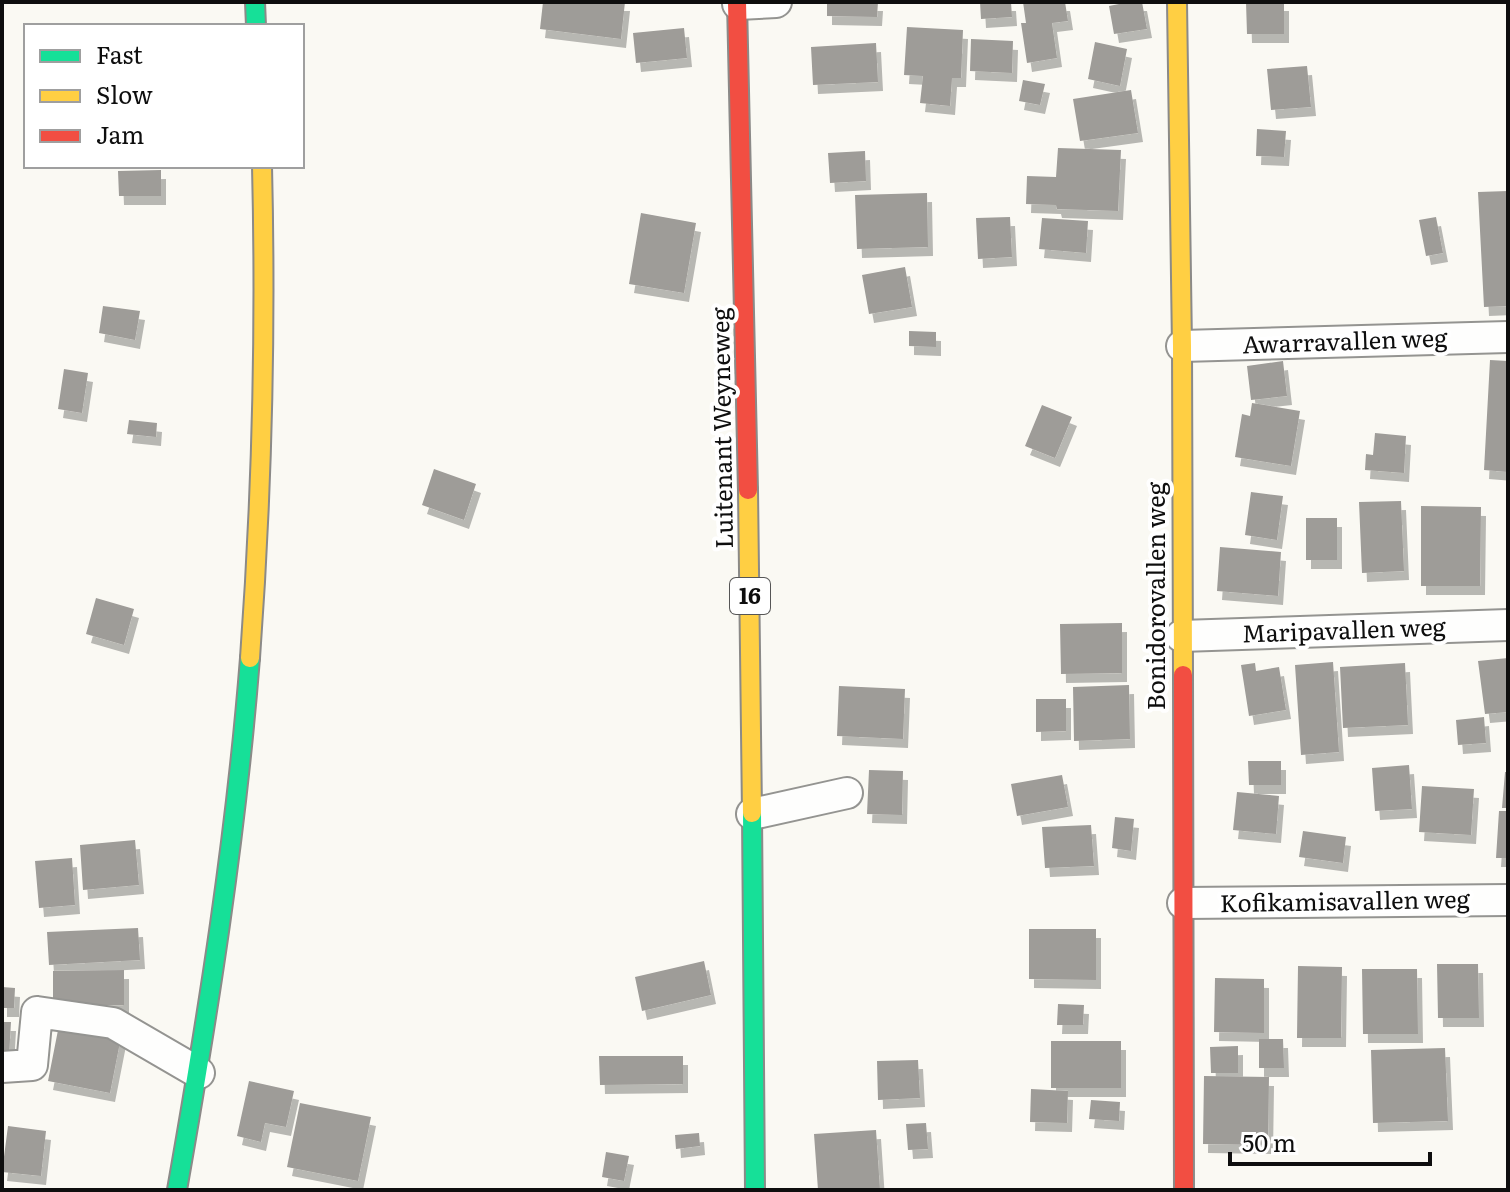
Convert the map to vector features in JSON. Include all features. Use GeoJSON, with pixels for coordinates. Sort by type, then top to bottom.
{"type":"FeatureCollection","features":[{"type":"Feature","properties":{"kind":"main road"},"geometry":{"type":"LineString","coordinates":[[255,2],[256,24]]}},
{"type":"Feature","properties":{"kind":"main road","name":"Bonidorovallen weg"},"geometry":{"type":"LineString","coordinates":[[1177,2],[1182,346],[1184,1190]]}},
{"type":"Feature","properties":{"kind":"main road","name":"Luitenant Weyneweg"},"geometry":{"type":"LineString","coordinates":[[738,3],[751,616],[755,1190]]}},
{"type":"Feature","properties":{"kind":"main road"},"geometry":{"type":"LineString","coordinates":[[177,1190],[199,1073],[246,706],[263,481],[262,168]]}},
{"type":"Feature","properties":{"kind":"street"},"geometry":{"type":"LineString","coordinates":[[738,3],[776,2]]}},
{"type":"Feature","properties":{"kind":"street","name":"Awarravallen weg"},"geometry":{"type":"LineString","coordinates":[[1182,346],[1508,337]]}},
{"type":"Feature","properties":{"kind":"street","name":"Maripavallen weg"},"geometry":{"type":"LineString","coordinates":[[1181,636],[1508,625]]}},
{"type":"Feature","properties":{"kind":"street"},"geometry":{"type":"LineString","coordinates":[[752,814],[847,793]]}},
{"type":"Feature","properties":{"kind":"street","name":"Kofikamisavallen weg"},"geometry":{"type":"LineString","coordinates":[[1183,903],[1508,900]]}},
{"type":"Feature","properties":{"kind":"street"},"geometry":{"type":"LineString","coordinates":[[2,1067],[32,1065],[37,1012],[113,1023],[199,1073]]}},
{"type":"Feature","properties":{"kind":"building"},"geometry":{"type":"Polygon","coordinates":[[[543,2],[625,2],[621,39],[540,29],[543,2]]]}},
{"type":"Feature","properties":{"kind":"building"},"geometry":{"type":"Polygon","coordinates":[[[827,2],[878,2],[877,17],[827,16],[827,2]]]}},
{"type":"Feature","properties":{"kind":"building"},"geometry":{"type":"Polygon","coordinates":[[[980,2],[1011,2],[1012,17],[981,19],[980,2]]]}},
{"type":"Feature","properties":{"kind":"building"},"geometry":{"type":"Polygon","coordinates":[[[1023,2],[1065,2],[1068,21],[1052,23],[1057,58],[1027,63],[1021,23],[1026,23],[1023,2]]]}},
{"type":"Feature","properties":{"kind":"building"},"geometry":{"type":"Polygon","coordinates":[[[1142,2],[1147,29],[1114,34],[1109,6],[1142,2]]]}},
{"type":"Feature","properties":{"kind":"building"},"geometry":{"type":"Polygon","coordinates":[[[1246,2],[1284,2],[1284,34],[1247,34],[1246,2]]]}},
{"type":"Feature","properties":{"kind":"building"},"geometry":{"type":"Polygon","coordinates":[[[907,27],[963,30],[961,78],[952,78],[950,106],[920,103],[923,76],[904,75],[907,27]]]}},
{"type":"Feature","properties":{"kind":"building"},"geometry":{"type":"Polygon","coordinates":[[[684,28],[687,58],[636,63],[633,33],[684,28]]]}},
{"type":"Feature","properties":{"kind":"building"},"geometry":{"type":"Polygon","coordinates":[[[971,39],[1013,41],[1012,73],[970,71],[971,39]]]}},
{"type":"Feature","properties":{"kind":"building"},"geometry":{"type":"Polygon","coordinates":[[[1095,42],[1127,49],[1120,86],[1088,79],[1095,42]]]}},
{"type":"Feature","properties":{"kind":"building"},"geometry":{"type":"Polygon","coordinates":[[[876,43],[878,82],[813,85],[811,47],[876,43]]]}},
{"type":"Feature","properties":{"kind":"building"},"geometry":{"type":"Polygon","coordinates":[[[1307,66],[1311,107],[1271,110],[1267,69],[1307,66]]]}},
{"type":"Feature","properties":{"kind":"building"},"geometry":{"type":"Polygon","coordinates":[[[1023,80],[1045,84],[1040,105],[1019,101],[1023,80]]]}},
{"type":"Feature","properties":{"kind":"building"},"geometry":{"type":"Polygon","coordinates":[[[1131,90],[1138,133],[1080,141],[1073,99],[1131,90]]]}},
{"type":"Feature","properties":{"kind":"building"},"geometry":{"type":"Polygon","coordinates":[[[1257,129],[1286,131],[1284,157],[1256,156],[1257,129]]]}},
{"type":"Feature","properties":{"kind":"building"},"geometry":{"type":"Polygon","coordinates":[[[1058,148],[1121,150],[1118,211],[1057,209],[1056,205],[1026,204],[1027,176],[1056,177],[1058,148]]]}},
{"type":"Feature","properties":{"kind":"building"},"geometry":{"type":"Polygon","coordinates":[[[865,151],[866,181],[830,183],[828,153],[865,151]]]}},
{"type":"Feature","properties":{"kind":"building"},"geometry":{"type":"Polygon","coordinates":[[[161,170],[161,196],[119,196],[118,171],[161,170]]]}},
{"type":"Feature","properties":{"kind":"building"},"geometry":{"type":"Polygon","coordinates":[[[1508,191],[1508,306],[1484,307],[1478,192],[1508,191]]]}},
{"type":"Feature","properties":{"kind":"building"},"geometry":{"type":"Polygon","coordinates":[[[927,193],[928,247],[857,249],[855,195],[927,193]]]}},
{"type":"Feature","properties":{"kind":"building"},"geometry":{"type":"Polygon","coordinates":[[[641,213],[696,223],[684,293],[629,284],[641,213]]]}},
{"type":"Feature","properties":{"kind":"building"},"geometry":{"type":"Polygon","coordinates":[[[1010,217],[1012,257],[978,259],[976,218],[1010,217]]]}},
{"type":"Feature","properties":{"kind":"building"},"geometry":{"type":"Polygon","coordinates":[[[1436,217],[1443,253],[1426,256],[1419,220],[1436,217]]]}},
{"type":"Feature","properties":{"kind":"building"},"geometry":{"type":"Polygon","coordinates":[[[1042,218],[1088,221],[1086,253],[1039,249],[1042,218]]]}},
{"type":"Feature","properties":{"kind":"building"},"geometry":{"type":"Polygon","coordinates":[[[905,267],[912,307],[869,314],[862,275],[905,267]]]}},
{"type":"Feature","properties":{"kind":"building"},"geometry":{"type":"Polygon","coordinates":[[[103,306],[140,311],[135,340],[99,333],[103,306]]]}},
{"type":"Feature","properties":{"kind":"building"},"geometry":{"type":"Polygon","coordinates":[[[909,331],[936,332],[936,347],[909,346],[909,331]]]}},
{"type":"Feature","properties":{"kind":"building"},"geometry":{"type":"Polygon","coordinates":[[[1490,360],[1508,361],[1508,472],[1484,470],[1490,360]]]}},
{"type":"Feature","properties":{"kind":"building"},"geometry":{"type":"Polygon","coordinates":[[[1283,361],[1287,396],[1251,400],[1247,366],[1283,361]]]}},
{"type":"Feature","properties":{"kind":"building"},"geometry":{"type":"Polygon","coordinates":[[[64,369],[88,373],[82,413],[58,409],[64,369]]]}},
{"type":"Feature","properties":{"kind":"building"},"geometry":{"type":"Polygon","coordinates":[[[1252,403],[1300,411],[1291,466],[1235,457],[1242,414],[1250,416],[1252,403]]]}},
{"type":"Feature","properties":{"kind":"building"},"geometry":{"type":"Polygon","coordinates":[[[1042,405],[1072,417],[1055,458],[1025,446],[1042,405]]]}},
{"type":"Feature","properties":{"kind":"building"},"geometry":{"type":"Polygon","coordinates":[[[129,420],[157,423],[156,437],[127,434],[129,420]]]}},
{"type":"Feature","properties":{"kind":"building"},"geometry":{"type":"Polygon","coordinates":[[[1375,433],[1406,436],[1404,473],[1365,470],[1366,454],[1373,455],[1375,433]]]}},
{"type":"Feature","properties":{"kind":"building"},"geometry":{"type":"Polygon","coordinates":[[[434,469],[476,484],[464,520],[422,505],[434,469]]]}},
{"type":"Feature","properties":{"kind":"building"},"geometry":{"type":"Polygon","coordinates":[[[1251,492],[1283,496],[1277,540],[1245,535],[1251,492]]]}},
{"type":"Feature","properties":{"kind":"building"},"geometry":{"type":"Polygon","coordinates":[[[1401,501],[1404,571],[1362,573],[1359,502],[1401,501]]]}},
{"type":"Feature","properties":{"kind":"building"},"geometry":{"type":"Polygon","coordinates":[[[1421,506],[1481,507],[1480,586],[1421,586],[1421,506]]]}},
{"type":"Feature","properties":{"kind":"building"},"geometry":{"type":"Polygon","coordinates":[[[1306,518],[1337,518],[1337,560],[1306,560],[1306,518]]]}},
{"type":"Feature","properties":{"kind":"building"},"geometry":{"type":"Polygon","coordinates":[[[1220,547],[1281,552],[1278,596],[1217,591],[1220,547]]]}},
{"type":"Feature","properties":{"kind":"building"},"geometry":{"type":"Polygon","coordinates":[[[96,598],[134,609],[124,645],[86,634],[96,598]]]}},
{"type":"Feature","properties":{"kind":"building"},"geometry":{"type":"Polygon","coordinates":[[[1122,623],[1122,673],[1061,674],[1060,624],[1122,623]]]}},
{"type":"Feature","properties":{"kind":"building"},"geometry":{"type":"Polygon","coordinates":[[[1508,658],[1508,712],[1485,714],[1478,661],[1508,658]]]}},
{"type":"Feature","properties":{"kind":"building"},"geometry":{"type":"Polygon","coordinates":[[[1333,662],[1339,752],[1301,755],[1295,665],[1333,662]]]}},
{"type":"Feature","properties":{"kind":"building"},"geometry":{"type":"Polygon","coordinates":[[[1255,663],[1256,671],[1279,667],[1286,710],[1249,716],[1241,665],[1255,663]]]}},
{"type":"Feature","properties":{"kind":"building"},"geometry":{"type":"Polygon","coordinates":[[[1405,663],[1408,725],[1343,728],[1340,667],[1405,663]]]}},
{"type":"Feature","properties":{"kind":"building"},"geometry":{"type":"Polygon","coordinates":[[[1129,685],[1130,739],[1074,741],[1073,687],[1129,685]]]}},
{"type":"Feature","properties":{"kind":"building"},"geometry":{"type":"Polygon","coordinates":[[[839,686],[905,689],[903,739],[837,736],[839,686]]]}},
{"type":"Feature","properties":{"kind":"building"},"geometry":{"type":"Polygon","coordinates":[[[1036,699],[1066,699],[1066,731],[1036,732],[1036,699]]]}},
{"type":"Feature","properties":{"kind":"building"},"geometry":{"type":"Polygon","coordinates":[[[1484,717],[1486,743],[1458,745],[1456,720],[1484,717]]]}},
{"type":"Feature","properties":{"kind":"building"},"geometry":{"type":"Polygon","coordinates":[[[1248,761],[1281,761],[1281,785],[1249,785],[1248,761]]]}},
{"type":"Feature","properties":{"kind":"building"},"geometry":{"type":"Polygon","coordinates":[[[1409,765],[1412,809],[1375,811],[1372,768],[1409,765]]]}},
{"type":"Feature","properties":{"kind":"building"},"geometry":{"type":"Polygon","coordinates":[[[869,770],[903,771],[902,815],[867,814],[869,770]]]}},
{"type":"Feature","properties":{"kind":"building"},"geometry":{"type":"Polygon","coordinates":[[[1505,772],[1508,772],[1508,808],[1502,808],[1505,772]]]}},
{"type":"Feature","properties":{"kind":"building"},"geometry":{"type":"Polygon","coordinates":[[[1062,775],[1068,807],[1017,816],[1011,784],[1062,775]]]}},
{"type":"Feature","properties":{"kind":"building"},"geometry":{"type":"Polygon","coordinates":[[[1422,786],[1474,789],[1471,835],[1419,832],[1422,786]]]}},
{"type":"Feature","properties":{"kind":"building"},"geometry":{"type":"Polygon","coordinates":[[[1237,792],[1279,796],[1276,834],[1233,830],[1237,792]]]}},
{"type":"Feature","properties":{"kind":"building"},"geometry":{"type":"Polygon","coordinates":[[[1499,811],[1508,811],[1508,858],[1496,858],[1499,811]]]}},
{"type":"Feature","properties":{"kind":"building"},"geometry":{"type":"Polygon","coordinates":[[[1115,817],[1134,819],[1131,851],[1112,848],[1115,817]]]}},
{"type":"Feature","properties":{"kind":"building"},"geometry":{"type":"Polygon","coordinates":[[[1091,825],[1094,866],[1045,868],[1042,827],[1091,825]]]}},
{"type":"Feature","properties":{"kind":"building"},"geometry":{"type":"Polygon","coordinates":[[[1303,831],[1346,837],[1343,863],[1299,857],[1303,831]]]}},
{"type":"Feature","properties":{"kind":"building"},"geometry":{"type":"Polygon","coordinates":[[[135,840],[139,885],[83,890],[80,845],[135,840]]]}},
{"type":"Feature","properties":{"kind":"building"},"geometry":{"type":"Polygon","coordinates":[[[72,858],[75,905],[39,908],[35,861],[72,858]]]}},
{"type":"Feature","properties":{"kind":"building"},"geometry":{"type":"Polygon","coordinates":[[[138,928],[140,960],[49,965],[47,932],[138,928]]]}},
{"type":"Feature","properties":{"kind":"building"},"geometry":{"type":"Polygon","coordinates":[[[1029,929],[1096,929],[1096,980],[1029,979],[1029,929]]]}},
{"type":"Feature","properties":{"kind":"building"},"geometry":{"type":"Polygon","coordinates":[[[704,961],[711,995],[642,1011],[635,977],[704,961]]]}},
{"type":"Feature","properties":{"kind":"building"},"geometry":{"type":"Polygon","coordinates":[[[1437,964],[1478,964],[1479,1018],[1438,1018],[1437,964]]]}},
{"type":"Feature","properties":{"kind":"building"},"geometry":{"type":"Polygon","coordinates":[[[1298,966],[1342,967],[1341,1038],[1297,1038],[1298,966]]]}},
{"type":"Feature","properties":{"kind":"building"},"geometry":{"type":"Polygon","coordinates":[[[1362,969],[1417,969],[1418,1034],[1363,1034],[1362,969]]]}},
{"type":"Feature","properties":{"kind":"building"},"geometry":{"type":"Polygon","coordinates":[[[124,970],[124,1005],[53,1006],[53,971],[124,970]]]}},
{"type":"Feature","properties":{"kind":"building"},"geometry":{"type":"Polygon","coordinates":[[[1215,978],[1264,979],[1264,1033],[1214,1032],[1215,978]]]}},
{"type":"Feature","properties":{"kind":"building"},"geometry":{"type":"Polygon","coordinates":[[[2,987],[15,988],[14,1008],[2,1008],[2,987]]]}},
{"type":"Feature","properties":{"kind":"building"},"geometry":{"type":"Polygon","coordinates":[[[1058,1004],[1084,1005],[1083,1025],[1057,1025],[1058,1004]]]}},
{"type":"Feature","properties":{"kind":"building"},"geometry":{"type":"Polygon","coordinates":[[[2,1022],[11,1022],[9,1056],[2,1055],[2,1022]]]}},
{"type":"Feature","properties":{"kind":"building"},"geometry":{"type":"Polygon","coordinates":[[[59,1025],[121,1037],[110,1093],[48,1081],[59,1025]]]}},
{"type":"Feature","properties":{"kind":"building"},"geometry":{"type":"Polygon","coordinates":[[[1259,1039],[1283,1039],[1284,1068],[1259,1068],[1259,1039]]]}},
{"type":"Feature","properties":{"kind":"building"},"geometry":{"type":"Polygon","coordinates":[[[1051,1041],[1121,1041],[1121,1088],[1051,1088],[1051,1041]]]}},
{"type":"Feature","properties":{"kind":"building"},"geometry":{"type":"Polygon","coordinates":[[[1238,1046],[1238,1073],[1211,1073],[1210,1047],[1238,1046]]]}},
{"type":"Feature","properties":{"kind":"building"},"geometry":{"type":"Polygon","coordinates":[[[1445,1048],[1448,1121],[1373,1123],[1371,1050],[1445,1048]]]}},
{"type":"Feature","properties":{"kind":"building"},"geometry":{"type":"Polygon","coordinates":[[[599,1056],[683,1056],[683,1084],[600,1085],[599,1056]]]}},
{"type":"Feature","properties":{"kind":"building"},"geometry":{"type":"Polygon","coordinates":[[[918,1060],[920,1098],[878,1100],[877,1061],[918,1060]]]}},
{"type":"Feature","properties":{"kind":"building"},"geometry":{"type":"Polygon","coordinates":[[[1204,1076],[1269,1077],[1268,1145],[1203,1144],[1204,1076]]]}},
{"type":"Feature","properties":{"kind":"building"},"geometry":{"type":"Polygon","coordinates":[[[249,1081],[294,1091],[286,1127],[265,1123],[261,1142],[237,1136],[249,1081]]]}},
{"type":"Feature","properties":{"kind":"building"},"geometry":{"type":"Polygon","coordinates":[[[1031,1089],[1068,1091],[1067,1123],[1030,1122],[1031,1089]]]}},
{"type":"Feature","properties":{"kind":"building"},"geometry":{"type":"Polygon","coordinates":[[[1091,1100],[1120,1102],[1119,1121],[1089,1119],[1091,1100]]]}},
{"type":"Feature","properties":{"kind":"building"},"geometry":{"type":"Polygon","coordinates":[[[300,1103],[371,1117],[358,1181],[287,1167],[300,1103]]]}},
{"type":"Feature","properties":{"kind":"building"},"geometry":{"type":"Polygon","coordinates":[[[926,1123],[928,1149],[908,1150],[906,1124],[926,1123]]]}},
{"type":"Feature","properties":{"kind":"building"},"geometry":{"type":"Polygon","coordinates":[[[8,1126],[46,1131],[41,1176],[2,1172],[8,1126]]]}},
{"type":"Feature","properties":{"kind":"building"},"geometry":{"type":"Polygon","coordinates":[[[876,1130],[880,1190],[818,1190],[814,1134],[876,1130]]]}},
{"type":"Feature","properties":{"kind":"building"},"geometry":{"type":"Polygon","coordinates":[[[699,1133],[700,1146],[676,1149],[675,1135],[699,1133]]]}},
{"type":"Feature","properties":{"kind":"building"},"geometry":{"type":"Polygon","coordinates":[[[606,1152],[629,1156],[624,1181],[602,1177],[606,1152]]]}},
{"type":"Feature","properties":{"kind":"traffic: fast"},"geometry":{"type":"LineString","coordinates":[[255,2],[256,24]]}},
{"type":"Feature","properties":{"kind":"traffic: fast"},"geometry":{"type":"LineString","coordinates":[[177,1190],[220,925],[250,658]]}},
{"type":"Feature","properties":{"kind":"traffic: fast"},"geometry":{"type":"LineString","coordinates":[[752,813],[755,1190]]}},
{"type":"Feature","properties":{"kind":"traffic: slow"},"geometry":{"type":"LineString","coordinates":[[1177,2],[1183,675]]}},
{"type":"Feature","properties":{"kind":"traffic: slow"},"geometry":{"type":"LineString","coordinates":[[250,658],[262,412],[262,168]]}},
{"type":"Feature","properties":{"kind":"traffic: slow"},"geometry":{"type":"LineString","coordinates":[[748,490],[752,813]]}},
{"type":"Feature","properties":{"kind":"traffic: jam"},"geometry":{"type":"LineString","coordinates":[[737,2],[748,490]]}},
{"type":"Feature","properties":{"kind":"traffic: jam"},"geometry":{"type":"LineString","coordinates":[[1183,675],[1184,1190]]}}]}
